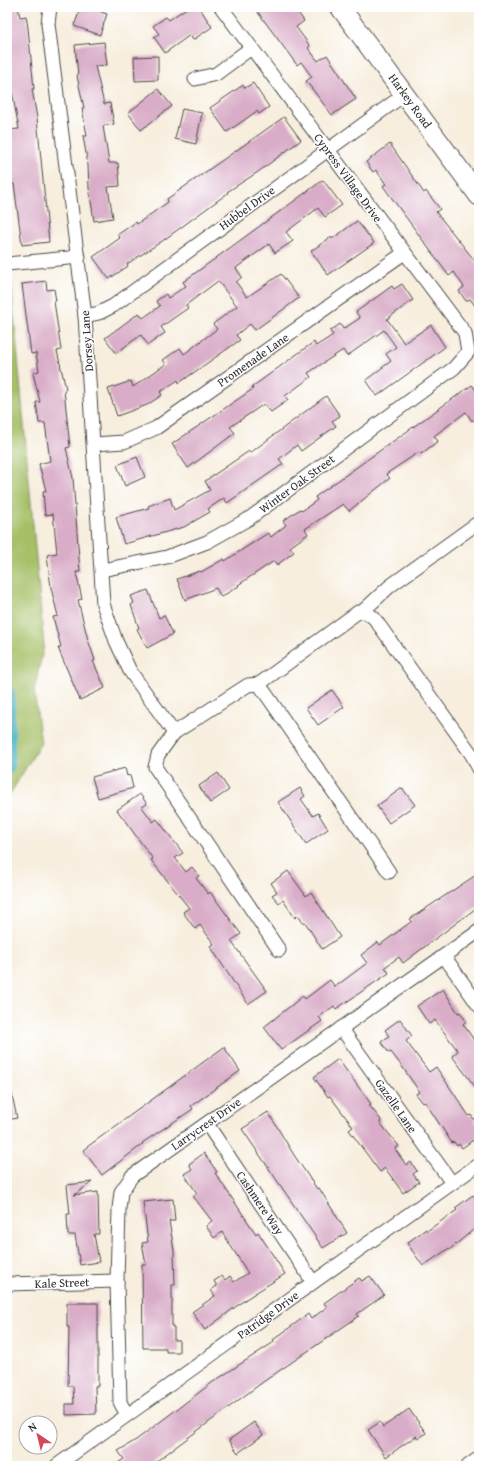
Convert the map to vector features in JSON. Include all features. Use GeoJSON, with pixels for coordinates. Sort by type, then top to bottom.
{"type":"FeatureCollection","features":[{"type":"Feature","properties":{"kind":"street","name":"Dorsey Lane"},"geometry":{"type":"LineString","coordinates":[[50,7],[48,24],[79,257],[85,316],[103,604],[116,641],[130,672],[174,733]]}},
{"type":"Feature","properties":{"kind":"street","name":"Cypress Village Drive"},"geometry":{"type":"LineString","coordinates":[[222,7],[465,334],[468,352]]}},
{"type":"Feature","properties":{"kind":"street","name":"Harkey Road"},"geometry":{"type":"LineString","coordinates":[[340,7],[479,196]]}},
{"type":"Feature","properties":{"kind":"street"},"geometry":{"type":"LineString","coordinates":[[196,79],[216,74],[251,48]]}},
{"type":"Feature","properties":{"kind":"street","name":"Hubbel Drive"},"geometry":{"type":"LineString","coordinates":[[85,316],[99,313],[113,306],[327,149],[405,94]]}},
{"type":"Feature","properties":{"kind":"street","name":"Promenade Lane"},"geometry":{"type":"LineString","coordinates":[[94,444],[124,442],[156,428],[404,253]]}},
{"type":"Feature","properties":{"kind":"street"},"geometry":{"type":"LineString","coordinates":[[7,264],[79,257]]}},
{"type":"Feature","properties":{"kind":"street","name":"Winter Oak Street"},"geometry":{"type":"LineString","coordinates":[[102,570],[167,557],[207,542],[250,518],[454,368],[468,352]]}},
{"type":"Feature","properties":{"kind":"street"},"geometry":{"type":"LineString","coordinates":[[362,612],[390,586],[479,522]]}},
{"type":"Feature","properties":{"kind":"street"},"geometry":{"type":"LineString","coordinates":[[279,950],[155,767],[158,755],[174,733],[248,685],[259,684],[358,612],[366,612],[374,618],[476,753],[479,769]]}},
{"type":"Feature","properties":{"kind":"street"},"geometry":{"type":"LineString","coordinates":[[259,684],[389,872]]}},
{"type":"Feature","properties":{"kind":"street","name":"Larrycrest Drive"},"geometry":{"type":"LineString","coordinates":[[127,1415],[120,1402],[117,1281],[119,1209],[121,1192],[132,1176],[479,931]]}},
{"type":"Feature","properties":{"kind":"street"},"geometry":{"type":"LineString","coordinates":[[444,956],[479,1006]]}},
{"type":"Feature","properties":{"kind":"street","name":"Gazelle Lane"},"geometry":{"type":"LineString","coordinates":[[341,1028],[452,1183]]}},
{"type":"Feature","properties":{"kind":"street","name":"Cashmere Way"},"geometry":{"type":"LineString","coordinates":[[207,1124],[313,1282]]}},
{"type":"Feature","properties":{"kind":"street","name":"Patridge Drive"},"geometry":{"type":"LineString","coordinates":[[56,1466],[479,1164]]}},
{"type":"Feature","properties":{"kind":"street","name":"Kale Street"},"geometry":{"type":"LineString","coordinates":[[7,1284],[117,1281]]}},
{"type":"Feature","properties":{"kind":"street"},"geometry":{"type":"LineString","coordinates":[[468,1466],[479,1458]]}},
{"type":"Feature","properties":{"kind":"green space"},"geometry":{"type":"Polygon","coordinates":[[[10,270],[44,646],[34,690],[41,743],[7,799],[7,271],[10,270]]]}},
{"type":"Feature","properties":{"kind":"building"},"geometry":{"type":"Polygon","coordinates":[[[81,7],[88,7],[107,14],[100,35],[74,26],[81,7]]]}},
{"type":"Feature","properties":{"kind":"building"},"geometry":{"type":"Polygon","coordinates":[[[188,7],[199,7],[212,27],[193,40],[190,35],[165,53],[154,37],[159,34],[153,26],[166,17],[169,20],[188,7]]]}},
{"type":"Feature","properties":{"kind":"building"},"geometry":{"type":"Polygon","coordinates":[[[254,7],[294,7],[304,21],[296,27],[310,46],[308,48],[318,61],[327,55],[356,99],[332,115],[306,81],[312,77],[301,62],[297,65],[254,7]]]}},
{"type":"Feature","properties":{"kind":"building"},"geometry":{"type":"Polygon","coordinates":[[[18,8],[20,17],[26,16],[28,28],[34,89],[32,89],[37,118],[49,242],[22,245],[14,184],[12,184],[7,130],[19,129],[12,92],[7,92],[7,71],[12,70],[7,31],[7,10],[18,8]]]}},
{"type":"Feature","properties":{"kind":"building"},"geometry":{"type":"Polygon","coordinates":[[[104,42],[107,65],[95,66],[104,104],[110,103],[114,124],[103,126],[109,163],[118,163],[120,186],[108,187],[113,218],[94,221],[89,188],[88,165],[83,136],[87,136],[82,108],[84,108],[77,76],[75,45],[104,42]]]}},
{"type":"Feature","properties":{"kind":"building"},"geometry":{"type":"Polygon","coordinates":[[[158,56],[158,80],[135,81],[134,57],[158,56]]]}},
{"type":"Feature","properties":{"kind":"building"},"geometry":{"type":"Polygon","coordinates":[[[253,83],[269,107],[259,114],[257,111],[227,132],[210,108],[243,85],[245,88],[253,83]]]}},
{"type":"Feature","properties":{"kind":"building"},"geometry":{"type":"Polygon","coordinates":[[[158,89],[172,106],[141,130],[128,113],[158,89]]]}},
{"type":"Feature","properties":{"kind":"building"},"geometry":{"type":"Polygon","coordinates":[[[182,109],[202,113],[196,144],[175,139],[182,109]]]}},
{"type":"Feature","properties":{"kind":"building"},"geometry":{"type":"Polygon","coordinates":[[[284,117],[301,140],[258,172],[227,192],[228,193],[161,242],[127,264],[128,266],[109,279],[93,257],[120,238],[117,235],[136,222],[137,224],[168,202],[167,199],[284,117]]]}},
{"type":"Feature","properties":{"kind":"building"},"geometry":{"type":"Polygon","coordinates":[[[390,144],[424,193],[426,191],[440,209],[436,212],[479,266],[479,311],[470,299],[466,301],[459,291],[464,287],[454,272],[449,276],[383,186],[386,184],[376,170],[373,172],[366,162],[390,144]]]}},
{"type":"Feature","properties":{"kind":"building"},"geometry":{"type":"Polygon","coordinates":[[[323,180],[342,205],[325,217],[318,208],[286,232],[293,241],[275,253],[269,244],[236,268],[242,277],[236,282],[247,297],[281,274],[299,298],[255,330],[250,324],[236,335],[240,340],[179,383],[178,380],[160,392],[162,395],[147,405],[117,416],[108,389],[131,381],[133,387],[166,364],[163,360],[180,348],[184,354],[217,329],[213,324],[237,306],[218,281],[186,305],[188,308],[161,327],[165,333],[148,345],[141,335],[116,353],[105,338],[139,313],[143,318],[160,306],[156,301],[166,294],[168,298],[186,286],[183,282],[323,180]]]}},
{"type":"Feature","properties":{"kind":"building"},"geometry":{"type":"Polygon","coordinates":[[[357,221],[374,243],[328,275],[311,251],[331,237],[332,239],[357,221]]]}},
{"type":"Feature","properties":{"kind":"building"},"geometry":{"type":"Polygon","coordinates":[[[46,281],[47,290],[54,289],[56,301],[54,301],[61,350],[57,351],[66,389],[64,390],[70,447],[66,448],[73,478],[80,572],[76,572],[82,599],[78,600],[88,640],[95,660],[93,661],[105,688],[80,700],[58,648],[61,647],[53,617],[58,616],[51,588],[47,555],[57,553],[53,514],[45,515],[43,491],[46,491],[39,464],[50,461],[45,423],[39,423],[36,402],[40,402],[33,373],[39,371],[36,353],[31,354],[22,284],[46,281]]]}},
{"type":"Feature","properties":{"kind":"building"},"geometry":{"type":"Polygon","coordinates":[[[402,284],[413,300],[387,319],[404,343],[431,325],[445,347],[377,396],[366,380],[391,361],[386,354],[396,347],[384,330],[347,356],[343,350],[308,373],[311,377],[285,396],[288,400],[271,412],[264,404],[230,427],[235,433],[188,468],[172,444],[253,389],[252,387],[314,342],[316,346],[333,335],[330,331],[340,324],[343,329],[360,318],[356,312],[392,286],[394,289],[402,284]]]}},
{"type":"Feature","properties":{"kind":"building"},"geometry":{"type":"Polygon","coordinates":[[[472,385],[479,394],[479,416],[472,421],[466,412],[434,436],[438,441],[421,454],[419,452],[386,474],[390,478],[349,511],[343,504],[305,529],[308,534],[290,547],[294,552],[277,565],[274,561],[221,597],[216,588],[185,600],[177,579],[200,571],[201,572],[224,559],[225,561],[268,533],[271,537],[286,525],[283,521],[300,509],[302,511],[317,500],[315,497],[472,385]]]}},
{"type":"Feature","properties":{"kind":"building"},"geometry":{"type":"Polygon","coordinates":[[[326,396],[340,416],[332,421],[336,426],[301,451],[297,445],[279,459],[283,464],[227,503],[224,498],[208,509],[210,512],[184,527],[124,544],[116,517],[149,508],[148,506],[170,498],[174,510],[210,490],[205,481],[249,451],[250,453],[326,396]]]}},
{"type":"Feature","properties":{"kind":"building"},"geometry":{"type":"Polygon","coordinates":[[[137,457],[145,477],[125,486],[117,465],[137,457]]]}},
{"type":"Feature","properties":{"kind":"building"},"geometry":{"type":"Polygon","coordinates":[[[148,590],[159,618],[164,615],[173,634],[147,648],[137,629],[139,628],[131,605],[134,603],[131,596],[148,590]]]}},
{"type":"Feature","properties":{"kind":"building"},"geometry":{"type":"Polygon","coordinates":[[[332,690],[344,707],[318,725],[306,708],[332,690]]]}},
{"type":"Feature","properties":{"kind":"building"},"geometry":{"type":"Polygon","coordinates":[[[125,768],[127,776],[130,775],[133,788],[98,798],[92,777],[125,768]]]}},
{"type":"Feature","properties":{"kind":"building"},"geometry":{"type":"Polygon","coordinates":[[[218,773],[229,790],[210,803],[199,786],[218,773]]]}},
{"type":"Feature","properties":{"kind":"building"},"geometry":{"type":"Polygon","coordinates":[[[300,788],[305,796],[301,799],[313,816],[318,813],[328,829],[306,844],[278,802],[300,788]]]}},
{"type":"Feature","properties":{"kind":"building"},"geometry":{"type":"Polygon","coordinates":[[[402,788],[415,805],[389,823],[377,806],[402,788]]]}},
{"type":"Feature","properties":{"kind":"building"},"geometry":{"type":"Polygon","coordinates":[[[140,794],[147,804],[142,807],[153,822],[157,819],[183,853],[175,858],[186,872],[192,867],[199,876],[196,878],[208,894],[210,892],[241,934],[231,941],[267,991],[248,1004],[210,946],[214,944],[200,925],[195,929],[183,912],[189,908],[151,860],[153,859],[117,810],[140,794]]]}},
{"type":"Feature","properties":{"kind":"building"},"geometry":{"type":"Polygon","coordinates":[[[288,871],[306,896],[311,892],[340,937],[322,949],[305,922],[303,923],[298,915],[295,918],[283,900],[279,903],[272,895],[277,892],[271,883],[288,871]]]}},
{"type":"Feature","properties":{"kind":"building"},"geometry":{"type":"Polygon","coordinates":[[[479,873],[479,906],[403,963],[399,957],[385,967],[389,973],[336,1009],[334,1006],[319,1017],[322,1021],[281,1050],[264,1027],[303,996],[305,999],[330,980],[335,987],[367,963],[361,955],[378,942],[380,945],[412,921],[410,919],[479,873]]]}},
{"type":"Feature","properties":{"kind":"building"},"geometry":{"type":"Polygon","coordinates":[[[443,989],[458,1013],[460,1012],[466,1021],[463,1024],[474,1040],[479,1036],[479,1092],[452,1056],[458,1051],[435,1020],[429,1024],[417,1006],[443,989]]]}},
{"type":"Feature","properties":{"kind":"building"},"geometry":{"type":"Polygon","coordinates":[[[400,1019],[412,1036],[406,1041],[429,1072],[436,1067],[469,1116],[471,1115],[479,1127],[479,1136],[462,1148],[459,1144],[457,1146],[454,1142],[452,1143],[425,1102],[423,1103],[416,1094],[419,1092],[417,1088],[401,1065],[381,1042],[389,1036],[385,1030],[400,1019]]]}},
{"type":"Feature","properties":{"kind":"building"},"geometry":{"type":"Polygon","coordinates":[[[224,1047],[240,1071],[191,1106],[193,1109],[142,1143],[143,1144],[102,1175],[83,1150],[224,1047]]]}},
{"type":"Feature","properties":{"kind":"building"},"geometry":{"type":"Polygon","coordinates":[[[338,1059],[371,1104],[369,1105],[381,1120],[380,1123],[399,1146],[395,1149],[406,1165],[411,1162],[417,1171],[413,1174],[419,1182],[403,1193],[385,1168],[380,1172],[349,1130],[353,1127],[330,1096],[328,1097],[314,1077],[338,1059]]]}},
{"type":"Feature","properties":{"kind":"building"},"geometry":{"type":"Polygon","coordinates":[[[11,1090],[17,1118],[7,1120],[7,1091],[11,1090]]]}},
{"type":"Feature","properties":{"kind":"building"},"geometry":{"type":"Polygon","coordinates":[[[268,1112],[294,1155],[317,1189],[319,1188],[347,1233],[323,1248],[242,1129],[268,1112]]]}},
{"type":"Feature","properties":{"kind":"building"},"geometry":{"type":"Polygon","coordinates":[[[204,1153],[217,1172],[215,1173],[256,1234],[258,1232],[285,1274],[246,1299],[205,1330],[192,1312],[215,1296],[211,1290],[217,1286],[214,1281],[222,1276],[225,1280],[230,1276],[234,1282],[248,1273],[222,1232],[214,1238],[206,1226],[212,1221],[193,1196],[197,1193],[184,1174],[192,1169],[189,1164],[204,1153]]]}},
{"type":"Feature","properties":{"kind":"building"},"geometry":{"type":"Polygon","coordinates":[[[92,1182],[74,1195],[98,1192],[99,1234],[94,1234],[99,1262],[80,1265],[75,1235],[68,1235],[67,1214],[70,1214],[67,1185],[92,1182]]]}},
{"type":"Feature","properties":{"kind":"building"},"geometry":{"type":"Polygon","coordinates":[[[473,1195],[479,1204],[479,1225],[449,1250],[448,1249],[423,1266],[407,1243],[426,1229],[427,1231],[457,1210],[455,1208],[473,1195]]]}},
{"type":"Feature","properties":{"kind":"building"},"geometry":{"type":"Polygon","coordinates":[[[173,1199],[175,1221],[169,1221],[174,1250],[175,1285],[172,1285],[172,1327],[174,1327],[174,1340],[179,1340],[179,1352],[166,1352],[166,1348],[143,1348],[142,1264],[146,1264],[142,1243],[148,1242],[143,1202],[173,1199]]]}},
{"type":"Feature","properties":{"kind":"building"},"geometry":{"type":"Polygon","coordinates":[[[370,1276],[384,1295],[357,1314],[359,1316],[263,1382],[150,1466],[113,1466],[124,1459],[118,1451],[136,1440],[213,1382],[274,1342],[273,1340],[308,1314],[311,1319],[327,1307],[324,1303],[359,1278],[362,1281],[370,1276]]]}},
{"type":"Feature","properties":{"kind":"building"},"geometry":{"type":"Polygon","coordinates":[[[67,1303],[98,1303],[98,1386],[95,1386],[96,1414],[66,1415],[66,1404],[74,1404],[73,1386],[68,1386],[69,1327],[67,1327],[67,1303]]]}},
{"type":"Feature","properties":{"kind":"building"},"geometry":{"type":"Polygon","coordinates":[[[409,1409],[426,1433],[418,1439],[416,1436],[386,1457],[368,1430],[380,1422],[383,1427],[409,1409]]]}},
{"type":"Feature","properties":{"kind":"building"},"geometry":{"type":"Polygon","coordinates":[[[254,1422],[263,1435],[238,1453],[229,1440],[254,1422]]]}},
{"type":"Feature","properties":{"kind":"waterway"},"geometry":{"type":"LineString","coordinates":[[7,690],[9,693],[9,767],[7,769]]}}]}
